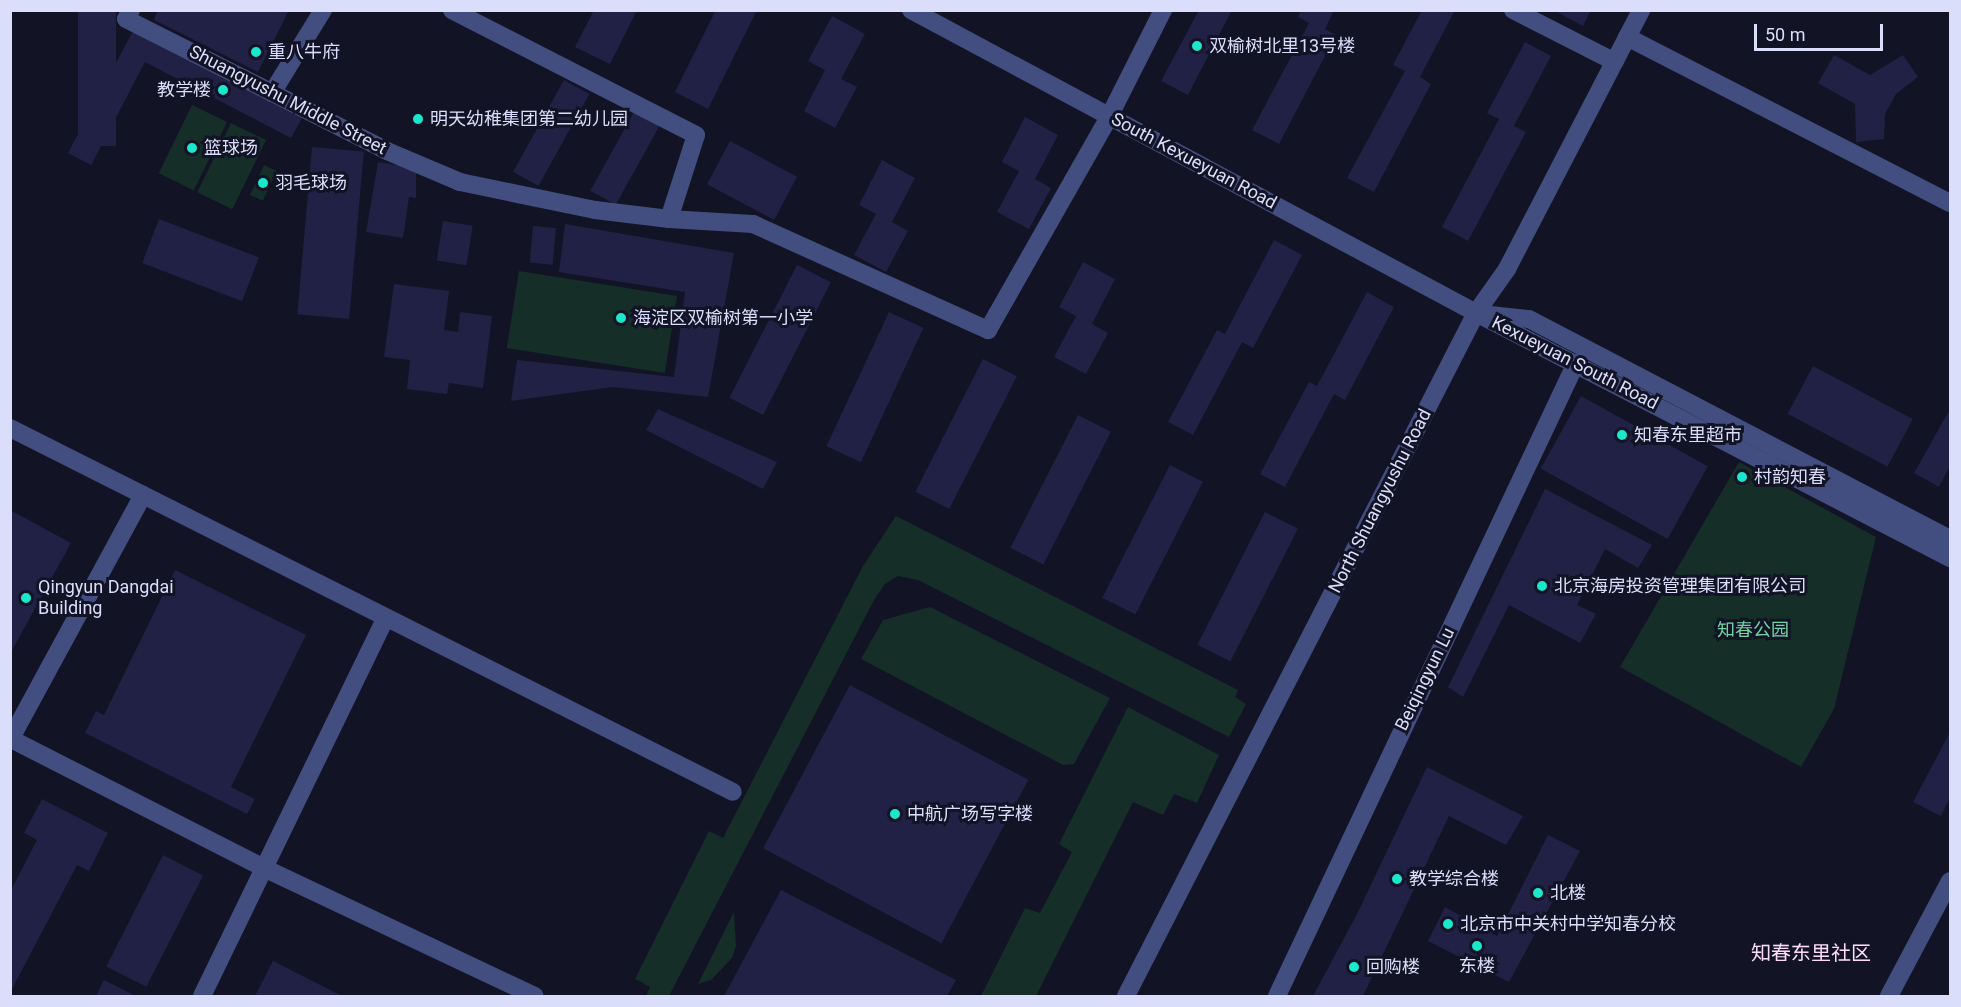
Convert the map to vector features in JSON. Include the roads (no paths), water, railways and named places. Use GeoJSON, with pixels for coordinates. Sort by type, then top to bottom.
{"type":"FeatureCollection","features":[{"type":"Feature","properties":{"kind":"street","name":"Shuangyushu Middle Street"},"geometry":{"type":"LineString","coordinates":[[130,10],[126,20],[387,151],[460,182],[595,210],[669,219],[753,224],[988,330],[1110,116]]}},
{"type":"Feature","properties":{"kind":"street"},"geometry":{"type":"LineString","coordinates":[[272,93],[323,10]]}},
{"type":"Feature","properties":{"kind":"street"},"geometry":{"type":"LineString","coordinates":[[452,10],[696,135],[669,219]]}},
{"type":"Feature","properties":{"kind":"street","name":"South Kexueyuan Road"},"geometry":{"type":"LineString","coordinates":[[911,10],[1476,314]]}},
{"type":"Feature","properties":{"kind":"street"},"geometry":{"type":"LineString","coordinates":[[1110,116],[1163,10]]}},
{"type":"Feature","properties":{"kind":"street"},"geometry":{"type":"LineString","coordinates":[[1513,10],[1615,62]]}},
{"type":"Feature","properties":{"kind":"street","name":"North Shuangyushu Road"},"geometry":{"type":"LineString","coordinates":[[1126,996],[1476,314],[1508,269],[1641,10]]}},
{"type":"Feature","properties":{"kind":"street"},"geometry":{"type":"LineString","coordinates":[[1628,38],[1950,202]]}},
{"type":"Feature","properties":{"kind":"street","name":"Kexueyuan South Road"},"geometry":{"type":"LineString","coordinates":[[1476,314],[1576,363],[1950,558]]}},
{"type":"Feature","properties":{"kind":"street","name":"Kexueyuan South Road"},"geometry":{"type":"LineString","coordinates":[[1476,314],[1528,319],[1950,539]]}},
{"type":"Feature","properties":{"kind":"street","name":"Beiqingyun Lu"},"geometry":{"type":"LineString","coordinates":[[1278,996],[1576,363]]}},
{"type":"Feature","properties":{"kind":"street"},"geometry":{"type":"LineString","coordinates":[[10,428],[385,619],[733,792]]}},
{"type":"Feature","properties":{"kind":"street"},"geometry":{"type":"LineString","coordinates":[[143,495],[11,740],[266,869],[535,996]]}},
{"type":"Feature","properties":{"kind":"street"},"geometry":{"type":"LineString","coordinates":[[202,996],[266,869],[385,619]]}},
{"type":"Feature","properties":{"kind":"street"},"geometry":{"type":"LineString","coordinates":[[1889,996],[1950,881]]}},
{"type":"Feature","properties":{"kind":"place","name":"双榆树北里13号楼"},"geometry":{"type":"Point","coordinates":[1197,46]}},
{"type":"Feature","properties":{"kind":"place","name":"重八牛府"},"geometry":{"type":"Point","coordinates":[256,52]}},
{"type":"Feature","properties":{"kind":"place","name":"教学楼"},"geometry":{"type":"Point","coordinates":[223,90]}},
{"type":"Feature","properties":{"kind":"place","name":"明天幼稚集团第二幼儿园"},"geometry":{"type":"Point","coordinates":[418,119]}},
{"type":"Feature","properties":{"kind":"place","name":"篮球场"},"geometry":{"type":"Point","coordinates":[192,148]}},
{"type":"Feature","properties":{"kind":"place","name":"羽毛球场"},"geometry":{"type":"Point","coordinates":[263,183]}},
{"type":"Feature","properties":{"kind":"place","name":"海淀区双榆树第一小学"},"geometry":{"type":"Point","coordinates":[621,318]}},
{"type":"Feature","properties":{"kind":"place","name":"知春东里超市"},"geometry":{"type":"Point","coordinates":[1622,435]}},
{"type":"Feature","properties":{"kind":"place","name":"村韵知春"},"geometry":{"type":"Point","coordinates":[1742,477]}},
{"type":"Feature","properties":{"kind":"place","name":"北京海房投资管理集团有限公司"},"geometry":{"type":"Point","coordinates":[1542,586]}},
{"type":"Feature","properties":{"kind":"place","name":"Qingyun Dangdai Building"},"geometry":{"type":"Point","coordinates":[26,598]}},
{"type":"Feature","properties":{"kind":"place","name":"中航广场写字楼"},"geometry":{"type":"Point","coordinates":[895,814]}},
{"type":"Feature","properties":{"kind":"place","name":"教学综合楼"},"geometry":{"type":"Point","coordinates":[1397,879]}},
{"type":"Feature","properties":{"kind":"place","name":"北楼"},"geometry":{"type":"Point","coordinates":[1538,893]}},
{"type":"Feature","properties":{"kind":"place","name":"北京市中关村中学知春分校"},"geometry":{"type":"Point","coordinates":[1448,924]}},
{"type":"Feature","properties":{"kind":"place","name":"东楼"},"geometry":{"type":"Point","coordinates":[1477,946]}},
{"type":"Feature","properties":{"kind":"place","name":"回购楼"},"geometry":{"type":"Point","coordinates":[1354,967]}},
{"type":"Feature","properties":{"kind":"district","name":"知春东里社区"},"geometry":{"type":"Point","coordinates":[1811,953]}},
{"type":"Feature","properties":{"kind":"park label","name":"知春公园"},"geometry":{"type":"Point","coordinates":[1753,630]}}]}
